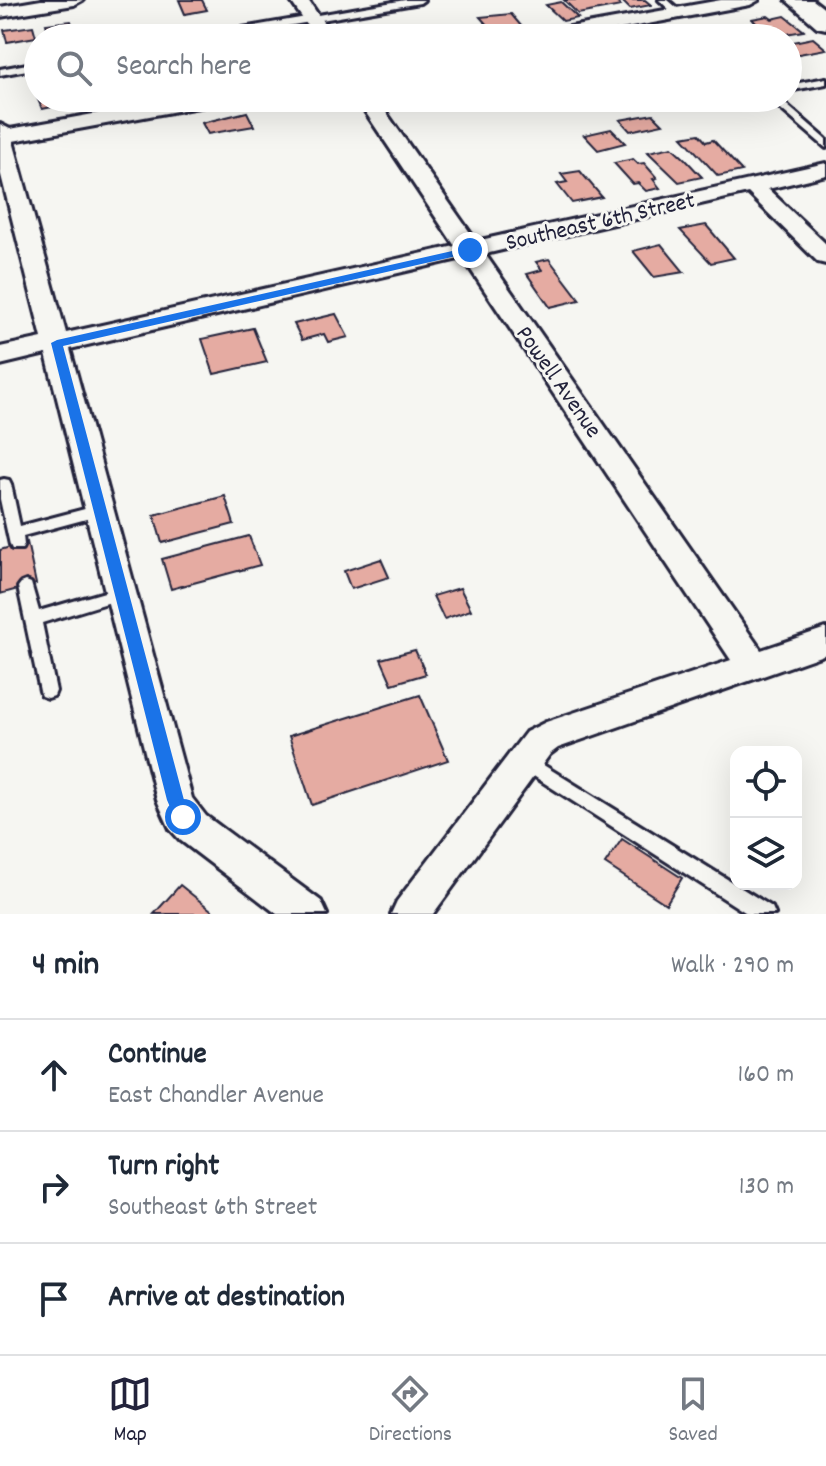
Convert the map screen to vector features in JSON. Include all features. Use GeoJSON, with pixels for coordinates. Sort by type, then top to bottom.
{"type":"FeatureCollection","features":[{"type":"Feature","properties":{"kind":"street"},"geometry":{"type":"LineString","coordinates":[[0,12],[74,0]]}},
{"type":"Feature","properties":{"kind":"street"},"geometry":{"type":"LineString","coordinates":[[299,0],[315,24]]}},
{"type":"Feature","properties":{"kind":"street"},"geometry":{"type":"LineString","coordinates":[[618,24],[750,0]]}},
{"type":"Feature","properties":{"kind":"street"},"geometry":{"type":"LineString","coordinates":[[798,0],[826,22]]}},
{"type":"Feature","properties":{"kind":"street"},"geometry":{"type":"LineString","coordinates":[[132,112],[1,134],[175,800],[183,817],[308,914]]}},
{"type":"Feature","properties":{"kind":"street","name":"Powell Avenue"},"geometry":{"type":"LineString","coordinates":[[376,112],[753,665]]}},
{"type":"Feature","properties":{"kind":"street","name":"Southeast 6th Street"},"geometry":{"type":"LineString","coordinates":[[0,356],[826,169]]}},
{"type":"Feature","properties":{"kind":"street"},"geometry":{"type":"LineString","coordinates":[[753,186],[826,257]]}},
{"type":"Feature","properties":{"kind":"street"},"geometry":{"type":"LineString","coordinates":[[410,914],[524,761],[546,737],[826,641]]}},
{"type":"Feature","properties":{"kind":"lane"},"geometry":{"type":"LineString","coordinates":[[288,24],[420,0]]}},
{"type":"Feature","properties":{"kind":"lane"},"geometry":{"type":"LineString","coordinates":[[663,0],[678,13]]}},
{"type":"Feature","properties":{"kind":"lane"},"geometry":{"type":"LineString","coordinates":[[0,72],[24,68]]}},
{"type":"Feature","properties":{"kind":"lane"},"geometry":{"type":"LineString","coordinates":[[802,85],[826,81]]}},
{"type":"Feature","properties":{"kind":"lane"},"geometry":{"type":"LineString","coordinates":[[789,112],[826,145]]}},
{"type":"Feature","properties":{"kind":"lane"},"geometry":{"type":"LineString","coordinates":[[4,484],[16,539],[100,510]]}},
{"type":"Feature","properties":{"kind":"lane"},"geometry":{"type":"LineString","coordinates":[[26,587],[48,691]]}},
{"type":"Feature","properties":{"kind":"lane"},"geometry":{"type":"LineString","coordinates":[[33,619],[122,593]]}},
{"type":"Feature","properties":{"kind":"lane"},"geometry":{"type":"LineString","coordinates":[[524,761],[765,914]]}},
{"type":"Feature","properties":{"kind":"building"},"geometry":{"type":"Polygon","coordinates":[[[179,0],[202,0],[207,10],[185,14],[179,0]]]}},
{"type":"Feature","properties":{"kind":"building"},"geometry":{"type":"Polygon","coordinates":[[[564,0],[614,0],[621,6],[578,14],[564,0]]]}},
{"type":"Feature","properties":{"kind":"building"},"geometry":{"type":"Polygon","coordinates":[[[621,0],[645,0],[651,5],[630,9],[621,0]]]}},
{"type":"Feature","properties":{"kind":"building"},"geometry":{"type":"Polygon","coordinates":[[[561,2],[578,18],[563,21],[546,5],[561,2]]]}},
{"type":"Feature","properties":{"kind":"building"},"geometry":{"type":"Polygon","coordinates":[[[511,14],[519,24],[486,24],[480,17],[511,14]]]}},
{"type":"Feature","properties":{"kind":"building"},"geometry":{"type":"Polygon","coordinates":[[[785,16],[795,24],[751,24],[756,23],[752,19],[785,16]]]}},
{"type":"Feature","properties":{"kind":"building"},"geometry":{"type":"Polygon","coordinates":[[[24,27],[24,39],[7,42],[4,30],[24,27]]]}},
{"type":"Feature","properties":{"kind":"building"},"geometry":{"type":"Polygon","coordinates":[[[813,38],[826,49],[802,53],[802,40],[813,38]]]}},
{"type":"Feature","properties":{"kind":"building"},"geometry":{"type":"Polygon","coordinates":[[[247,112],[254,126],[208,134],[202,123],[247,112]]]}},
{"type":"Feature","properties":{"kind":"building"},"geometry":{"type":"Polygon","coordinates":[[[653,114],[663,124],[630,131],[620,120],[653,114]]]}},
{"type":"Feature","properties":{"kind":"building"},"geometry":{"type":"Polygon","coordinates":[[[611,129],[625,143],[598,150],[584,135],[611,129]]]}},
{"type":"Feature","properties":{"kind":"building"},"geometry":{"type":"Polygon","coordinates":[[[699,134],[706,142],[713,140],[742,171],[718,176],[682,137],[699,134]]]}},
{"type":"Feature","properties":{"kind":"building"},"geometry":{"type":"Polygon","coordinates":[[[672,147],[702,177],[679,182],[648,152],[672,147]]]}},
{"type":"Feature","properties":{"kind":"building"},"geometry":{"type":"Polygon","coordinates":[[[633,159],[638,164],[644,163],[657,178],[653,179],[660,188],[646,191],[638,183],[633,184],[614,163],[633,159]]]}},
{"type":"Feature","properties":{"kind":"building"},"geometry":{"type":"Polygon","coordinates":[[[580,171],[602,197],[572,203],[557,184],[567,182],[561,174],[580,171]]]}},
{"type":"Feature","properties":{"kind":"building"},"geometry":{"type":"Polygon","coordinates":[[[706,225],[734,258],[711,263],[680,230],[706,225]]]}},
{"type":"Feature","properties":{"kind":"building"},"geometry":{"type":"Polygon","coordinates":[[[661,244],[684,272],[654,277],[633,251],[661,244]]]}},
{"type":"Feature","properties":{"kind":"building"},"geometry":{"type":"Polygon","coordinates":[[[549,259],[580,300],[550,307],[527,274],[542,270],[536,262],[549,259]]]}},
{"type":"Feature","properties":{"kind":"building"},"geometry":{"type":"Polygon","coordinates":[[[336,314],[348,337],[328,342],[324,334],[302,340],[294,324],[336,314]]]}},
{"type":"Feature","properties":{"kind":"building"},"geometry":{"type":"Polygon","coordinates":[[[253,328],[267,362],[214,374],[202,339],[253,328]]]}},
{"type":"Feature","properties":{"kind":"building"},"geometry":{"type":"Polygon","coordinates":[[[225,496],[234,524],[162,543],[154,515],[225,496]]]}},
{"type":"Feature","properties":{"kind":"building"},"geometry":{"type":"Polygon","coordinates":[[[249,536],[260,565],[171,589],[162,559],[249,536]]]}},
{"type":"Feature","properties":{"kind":"building"},"geometry":{"type":"Polygon","coordinates":[[[27,542],[36,584],[0,594],[0,550],[27,542]]]}},
{"type":"Feature","properties":{"kind":"building"},"geometry":{"type":"Polygon","coordinates":[[[381,559],[389,577],[351,589],[344,571],[381,559]]]}},
{"type":"Feature","properties":{"kind":"building"},"geometry":{"type":"Polygon","coordinates":[[[460,588],[471,610],[444,619],[433,596],[460,588]]]}},
{"type":"Feature","properties":{"kind":"building"},"geometry":{"type":"Polygon","coordinates":[[[415,650],[426,674],[392,684],[381,659],[415,650]]]}},
{"type":"Feature","properties":{"kind":"building"},"geometry":{"type":"Polygon","coordinates":[[[420,695],[448,760],[312,805],[289,736],[420,695]]]}},
{"type":"Feature","properties":{"kind":"building"},"geometry":{"type":"Polygon","coordinates":[[[622,839],[682,878],[666,904],[605,864],[622,839]]]}},
{"type":"Feature","properties":{"kind":"building"},"geometry":{"type":"Polygon","coordinates":[[[180,885],[216,914],[154,914],[180,885]]]}},
{"type":"Feature","properties":{"kind":"route"},"geometry":{"type":"LineString","coordinates":[[183,817],[175,800],[57,343],[470,250]]}}]}
